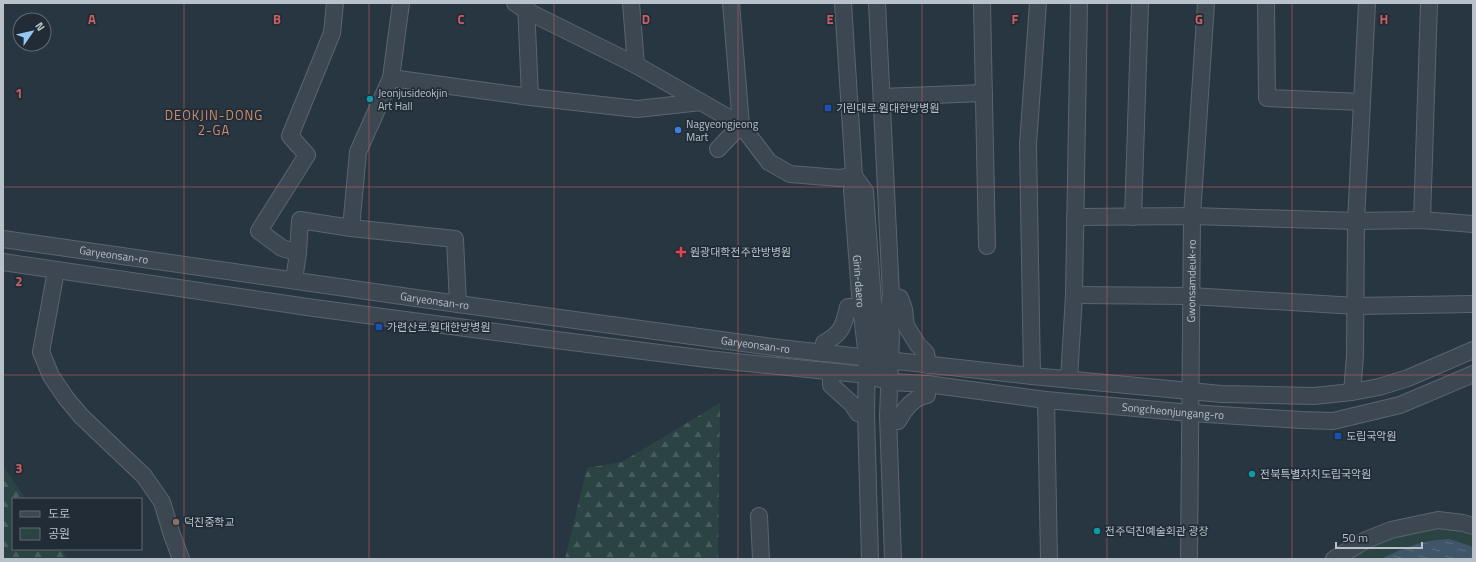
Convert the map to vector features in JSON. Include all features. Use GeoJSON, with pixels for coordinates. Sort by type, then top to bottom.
{"type":"FeatureCollection","features":[{"type":"Feature","properties":{"kind":"street"},"geometry":{"type":"LineString","coordinates":[[298,253],[282,248],[259,231],[307,155],[290,136],[332,33],[335,3]]}},
{"type":"Feature","properties":{"kind":"street"},"geometry":{"type":"LineString","coordinates":[[351,228],[358,152],[391,78],[401,3]]}},
{"type":"Feature","properties":{"kind":"street"},"geometry":{"type":"LineString","coordinates":[[631,3],[636,65]]}},
{"type":"Feature","properties":{"kind":"street"},"geometry":{"type":"LineString","coordinates":[[718,149],[741,125],[731,3]]}},
{"type":"Feature","properties":{"kind":"street","name":"Girin-daero"},"geometry":{"type":"LineString","coordinates":[[843,3],[854,176],[852,190],[861,307],[880,367],[889,421],[893,559]]}},
{"type":"Feature","properties":{"kind":"street","name":"Girin-daero"},"geometry":{"type":"LineString","coordinates":[[867,557],[866,414],[891,337],[889,306],[891,295],[877,3]]}},
{"type":"Feature","properties":{"kind":"street"},"geometry":{"type":"LineString","coordinates":[[982,3],[987,246]]}},
{"type":"Feature","properties":{"kind":"street"},"geometry":{"type":"LineString","coordinates":[[1032,376],[1028,144],[1038,3]]}},
{"type":"Feature","properties":{"kind":"street"},"geometry":{"type":"LineString","coordinates":[[1069,379],[1074,295],[1078,3]]}},
{"type":"Feature","properties":{"kind":"street"},"geometry":{"type":"LineString","coordinates":[[1133,217],[1140,3]]}},
{"type":"Feature","properties":{"kind":"street","name":"Gwonsamdeuk-ro"},"geometry":{"type":"LineString","coordinates":[[1189,559],[1192,216],[1206,3]]}},
{"type":"Feature","properties":{"kind":"street"},"geometry":{"type":"LineString","coordinates":[[1266,3],[1267,98],[1362,102]]}},
{"type":"Feature","properties":{"kind":"street"},"geometry":{"type":"LineString","coordinates":[[1352,392],[1355,356],[1356,220],[1367,3]]}},
{"type":"Feature","properties":{"kind":"street"},"geometry":{"type":"LineString","coordinates":[[1422,220],[1429,3]]}},
{"type":"Feature","properties":{"kind":"street"},"geometry":{"type":"LineString","coordinates":[[523,6],[530,97]]}},
{"type":"Feature","properties":{"kind":"street"},"geometry":{"type":"LineString","coordinates":[[523,6],[636,65],[741,125],[769,162],[790,174],[839,178],[854,176],[864,191],[880,367],[1005,380],[1013,374]]}},
{"type":"Feature","properties":{"kind":"street"},"geometry":{"type":"LineString","coordinates":[[391,78],[637,110],[701,102]]}},
{"type":"Feature","properties":{"kind":"street"},"geometry":{"type":"LineString","coordinates":[[882,98],[984,93]]}},
{"type":"Feature","properties":{"kind":"street"},"geometry":{"type":"LineString","coordinates":[[1074,217],[1192,216],[1422,220],[1473,224]]}},
{"type":"Feature","properties":{"kind":"street"},"geometry":{"type":"LineString","coordinates":[[294,280],[298,253],[300,220],[351,228],[455,238],[458,304]]}},
{"type":"Feature","properties":{"kind":"street","name":"Garyeonsan-ro"},"geometry":{"type":"LineString","coordinates":[[3,239],[458,304],[822,353],[880,367]]}},
{"type":"Feature","properties":{"kind":"street","name":"Garyeonsan-ro"},"geometry":{"type":"LineString","coordinates":[[3,262],[314,308],[707,359],[831,372],[880,367]]}},
{"type":"Feature","properties":{"kind":"street"},"geometry":{"type":"LineString","coordinates":[[56,271],[41,352],[51,376],[81,416],[144,476],[162,502],[181,559]]}},
{"type":"Feature","properties":{"kind":"street"},"geometry":{"type":"LineString","coordinates":[[891,295],[900,298],[904,309],[906,326],[918,345],[926,353],[928,365]]}},
{"type":"Feature","properties":{"kind":"street"},"geometry":{"type":"LineString","coordinates":[[1074,295],[1191,296],[1356,306],[1473,304]]}},
{"type":"Feature","properties":{"kind":"street"},"geometry":{"type":"LineString","coordinates":[[822,353],[824,343],[837,336],[843,325],[848,307],[861,307]]}},
{"type":"Feature","properties":{"kind":"street","name":"Songcheonjungang-ro"},"geometry":{"type":"LineString","coordinates":[[880,367],[928,365],[1221,394],[1314,396],[1352,392],[1379,387],[1408,378],[1473,350]]}},
{"type":"Feature","properties":{"kind":"street","name":"Songcheonjungang-ro"},"geometry":{"type":"LineString","coordinates":[[880,367],[927,384],[1046,400],[1191,413],[1332,421],[1400,405],[1473,374]]}},
{"type":"Feature","properties":{"kind":"street"},"geometry":{"type":"LineString","coordinates":[[831,372],[831,385],[852,404],[858,414],[866,414]]}},
{"type":"Feature","properties":{"kind":"street"},"geometry":{"type":"LineString","coordinates":[[889,421],[898,421],[904,409],[912,402],[927,395],[927,384]]}},
{"type":"Feature","properties":{"kind":"street"},"geometry":{"type":"LineString","coordinates":[[1046,400],[1049,559]]}},
{"type":"Feature","properties":{"kind":"street"},"geometry":{"type":"LineString","coordinates":[[759,516],[761,559]]}},
{"type":"Feature","properties":{"kind":"street"},"geometry":{"type":"LineString","coordinates":[[1334,559],[1366,540],[1391,530],[1438,520],[1463,523],[1473,526]]}},
{"type":"Feature","properties":{"kind":"green space"},"geometry":{"type":"Polygon","coordinates":[[[720,403],[718,559],[565,559],[587,468],[622,462],[720,403]]]}},
{"type":"Feature","properties":{"kind":"green space"},"geometry":{"type":"Polygon","coordinates":[[[3,466],[25,498],[12,498],[12,550],[62,550],[68,559],[3,559],[3,466]]]}},
{"type":"Feature","properties":{"kind":"green space"},"geometry":{"type":"Polygon","coordinates":[[[1473,522],[1473,559],[1328,559],[1355,542],[1473,522]]]}},
{"type":"Feature","properties":{"kind":"water"},"geometry":{"type":"Polygon","coordinates":[[[1449,539],[1473,547],[1473,559],[1381,559],[1414,545],[1449,539]]]}},
{"type":"Feature","properties":{"kind":"place","name":"Jeonjusideokjin Art Hall"},"geometry":{"type":"Point","coordinates":[370,99]}},
{"type":"Feature","properties":{"kind":"place","name":"기린대로.원대한방병원"},"geometry":{"type":"Point","coordinates":[828,108]}},
{"type":"Feature","properties":{"kind":"place","name":"Nagyeongjeong Mart"},"geometry":{"type":"Point","coordinates":[678,130]}},
{"type":"Feature","properties":{"kind":"place","name":"원광대학전주한방병원"},"geometry":{"type":"Point","coordinates":[681,252]}},
{"type":"Feature","properties":{"kind":"place","name":"가련산로.원대한방병원"},"geometry":{"type":"Point","coordinates":[379,327]}},
{"type":"Feature","properties":{"kind":"place","name":"도립국악원"},"geometry":{"type":"Point","coordinates":[1338,436]}},
{"type":"Feature","properties":{"kind":"place","name":"전북특별자치도립국악원"},"geometry":{"type":"Point","coordinates":[1252,474]}},
{"type":"Feature","properties":{"kind":"place","name":"덕진중학교"},"geometry":{"type":"Point","coordinates":[176,522]}},
{"type":"Feature","properties":{"kind":"place","name":"전주덕진예술회관 광장"},"geometry":{"type":"Point","coordinates":[1097,531]}},
{"type":"Feature","properties":{"kind":"district","name":"DEOKJIN-DONG 2-GA"},"geometry":{"type":"Point","coordinates":[214,122]}}]}
